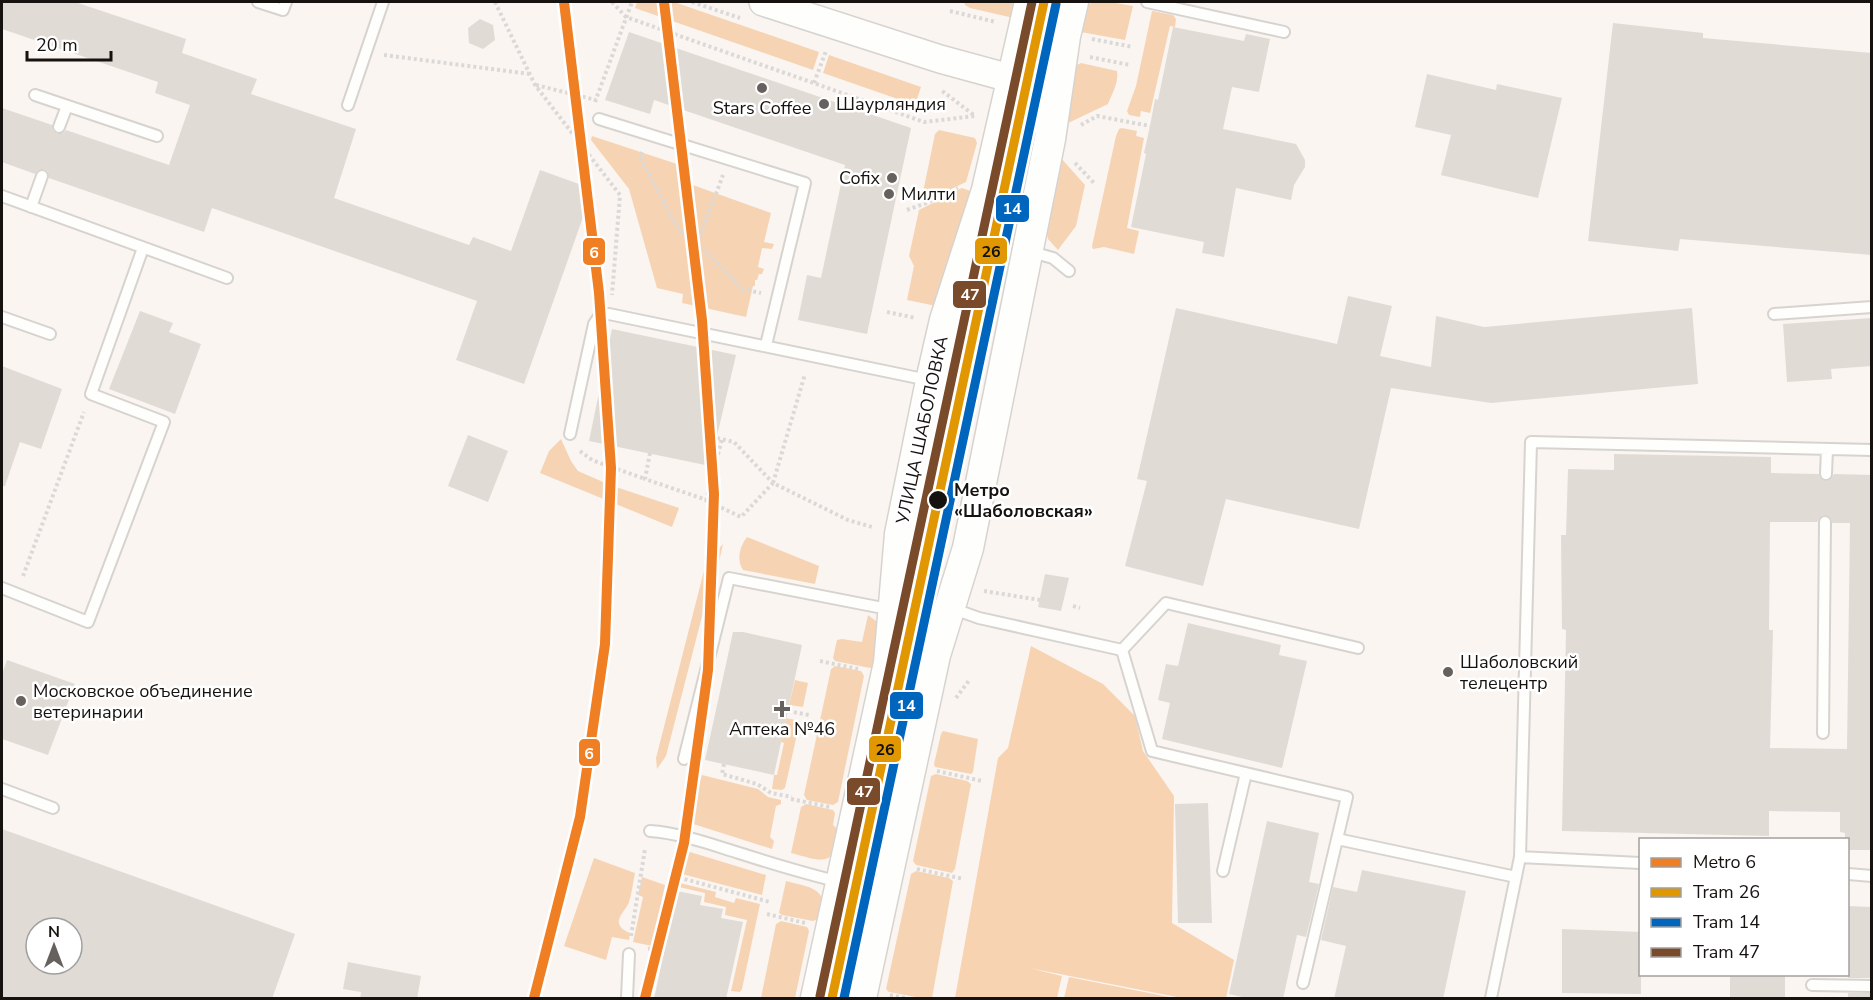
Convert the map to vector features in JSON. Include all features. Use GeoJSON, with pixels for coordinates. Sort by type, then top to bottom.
{"type":"FeatureCollection","features":[{"type":"Feature","properties":{"kind":"main road","name":"УЛИЦА ШАБОЛОВКА"},"geometry":{"type":"LineString","coordinates":[[816,999],[889,663],[900,534],[931,381],[945,320],[987,190],[1030,2]]}},
{"type":"Feature","properties":{"kind":"main road"},"geometry":{"type":"LineString","coordinates":[[872,996],[884,892],[935,655],[968,548],[1050,139],[1065,36],[1073,2]]}},
{"type":"Feature","properties":{"kind":"street"},"geometry":{"type":"LineString","coordinates":[[763,2],[940,59],[1057,91]]}},
{"type":"Feature","properties":{"kind":"lane"},"geometry":{"type":"LineString","coordinates":[[258,2],[283,10],[286,2]]}},
{"type":"Feature","properties":{"kind":"lane"},"geometry":{"type":"LineString","coordinates":[[348,105],[383,2]]}},
{"type":"Feature","properties":{"kind":"lane"},"geometry":{"type":"LineString","coordinates":[[1147,2],[1284,32]]}},
{"type":"Feature","properties":{"kind":"lane"},"geometry":{"type":"LineString","coordinates":[[35,95],[157,136]]}},
{"type":"Feature","properties":{"kind":"lane"},"geometry":{"type":"LineString","coordinates":[[59,127],[66,106]]}},
{"type":"Feature","properties":{"kind":"lane"},"geometry":{"type":"LineString","coordinates":[[596,115],[805,183],[766,345]]}},
{"type":"Feature","properties":{"kind":"lane"},"geometry":{"type":"LineString","coordinates":[[31,207],[42,176]]}},
{"type":"Feature","properties":{"kind":"lane"},"geometry":{"type":"LineString","coordinates":[[2,196],[227,278]]}},
{"type":"Feature","properties":{"kind":"lane"},"geometry":{"type":"LineString","coordinates":[[2,588],[88,622],[164,422],[91,394],[143,248]]}},
{"type":"Feature","properties":{"kind":"lane"},"geometry":{"type":"LineString","coordinates":[[1028,251],[1053,258],[1069,271]]}},
{"type":"Feature","properties":{"kind":"lane"},"geometry":{"type":"LineString","coordinates":[[1774,314],[1872,307]]}},
{"type":"Feature","properties":{"kind":"lane"},"geometry":{"type":"LineString","coordinates":[[570,434],[594,324],[600,315],[609,314],[766,345],[931,381]]}},
{"type":"Feature","properties":{"kind":"lane"},"geometry":{"type":"LineString","coordinates":[[2,317],[50,334]]}},
{"type":"Feature","properties":{"kind":"lane"},"geometry":{"type":"LineString","coordinates":[[1491,999],[1520,857],[1531,442],[1872,450]]}},
{"type":"Feature","properties":{"kind":"lane"},"geometry":{"type":"LineString","coordinates":[[1826,474],[1827,449]]}},
{"type":"Feature","properties":{"kind":"lane"},"geometry":{"type":"LineString","coordinates":[[1823,733],[1826,522]]}},
{"type":"Feature","properties":{"kind":"lane"},"geometry":{"type":"LineString","coordinates":[[684,759],[729,578],[893,610]]}},
{"type":"Feature","properties":{"kind":"lane"},"geometry":{"type":"LineString","coordinates":[[1122,650],[1166,603],[1358,648]]}},
{"type":"Feature","properties":{"kind":"lane"},"geometry":{"type":"LineString","coordinates":[[950,607],[979,618],[1122,650]]}},
{"type":"Feature","properties":{"kind":"lane"},"geometry":{"type":"LineString","coordinates":[[1122,650],[1152,751],[1347,797],[1303,983]]}},
{"type":"Feature","properties":{"kind":"lane"},"geometry":{"type":"LineString","coordinates":[[1223,871],[1246,773]]}},
{"type":"Feature","properties":{"kind":"lane"},"geometry":{"type":"LineString","coordinates":[[2,789],[53,808]]}},
{"type":"Feature","properties":{"kind":"lane"},"geometry":{"type":"LineString","coordinates":[[650,831],[666,832],[841,884],[884,892]]}},
{"type":"Feature","properties":{"kind":"lane"},"geometry":{"type":"LineString","coordinates":[[1337,839],[1516,877]]}},
{"type":"Feature","properties":{"kind":"lane"},"geometry":{"type":"LineString","coordinates":[[1520,857],[1639,863]]}},
{"type":"Feature","properties":{"kind":"lane"},"geometry":{"type":"LineString","coordinates":[[1849,874],[1872,876]]}},
{"type":"Feature","properties":{"kind":"lane"},"geometry":{"type":"LineString","coordinates":[[627,999],[629,954]]}},
{"type":"Feature","properties":{"kind":"lane"},"geometry":{"type":"LineString","coordinates":[[1812,985],[1872,986]]}},
{"type":"Feature","properties":{"kind":"path"},"geometry":{"type":"LineString","coordinates":[[495,2],[535,85],[620,195],[614,274]]}},
{"type":"Feature","properties":{"kind":"path"},"geometry":{"type":"LineString","coordinates":[[612,2],[626,17],[924,123],[975,116]]}},
{"type":"Feature","properties":{"kind":"path"},"geometry":{"type":"LineString","coordinates":[[596,115],[596,100],[632,2]]}},
{"type":"Feature","properties":{"kind":"path"},"geometry":{"type":"LineString","coordinates":[[950,11],[1005,24]]}},
{"type":"Feature","properties":{"kind":"path"},"geometry":{"type":"LineString","coordinates":[[1083,37],[1133,47]]}},
{"type":"Feature","properties":{"kind":"path"},"geometry":{"type":"LineString","coordinates":[[814,83],[827,47]]}},
{"type":"Feature","properties":{"kind":"path"},"geometry":{"type":"LineString","coordinates":[[365,52],[530,74]]}},
{"type":"Feature","properties":{"kind":"path"},"geometry":{"type":"LineString","coordinates":[[1080,55],[1130,65]]}},
{"type":"Feature","properties":{"kind":"path"},"geometry":{"type":"LineString","coordinates":[[933,83],[975,116],[978,127]]}},
{"type":"Feature","properties":{"kind":"path"},"geometry":{"type":"LineString","coordinates":[[535,85],[596,100]]}},
{"type":"Feature","properties":{"kind":"path"},"geometry":{"type":"LineString","coordinates":[[1076,127],[1097,116],[1149,126]]}},
{"type":"Feature","properties":{"kind":"path"},"geometry":{"type":"LineString","coordinates":[[582,145],[585,134]]}},
{"type":"Feature","properties":{"kind":"path"},"geometry":{"type":"LineString","coordinates":[[642,151],[640,156],[676,226],[742,289],[777,297]]}},
{"type":"Feature","properties":{"kind":"path"},"geometry":{"type":"LineString","coordinates":[[697,245],[728,159]]}},
{"type":"Feature","properties":{"kind":"path"},"geometry":{"type":"LineString","coordinates":[[1072,160],[1095,184]]}},
{"type":"Feature","properties":{"kind":"path"},"geometry":{"type":"LineString","coordinates":[[907,210],[968,183]]}},
{"type":"Feature","properties":{"kind":"path"},"geometry":{"type":"LineString","coordinates":[[887,312],[917,318]]}},
{"type":"Feature","properties":{"kind":"path"},"geometry":{"type":"LineString","coordinates":[[570,434],[578,449],[592,460],[706,501],[741,517],[773,483],[807,366]]}},
{"type":"Feature","properties":{"kind":"path"},"geometry":{"type":"LineString","coordinates":[[17,594],[91,394]]}},
{"type":"Feature","properties":{"kind":"path"},"geometry":{"type":"LineString","coordinates":[[717,438],[734,442],[773,483],[848,520],[882,530]]}},
{"type":"Feature","properties":{"kind":"path"},"geometry":{"type":"LineString","coordinates":[[706,501],[722,439]]}},
{"type":"Feature","properties":{"kind":"path"},"geometry":{"type":"LineString","coordinates":[[645,479],[650,453]]}},
{"type":"Feature","properties":{"kind":"path"},"geometry":{"type":"LineString","coordinates":[[983,591],[1040,600]]}},
{"type":"Feature","properties":{"kind":"path"},"geometry":{"type":"LineString","coordinates":[[1073,606],[1080,608]]}},
{"type":"Feature","properties":{"kind":"path"},"geometry":{"type":"LineString","coordinates":[[788,711],[809,715]]}},
{"type":"Feature","properties":{"kind":"path"},"geometry":{"type":"LineString","coordinates":[[724,764],[722,774],[757,784],[771,793],[792,797]]}},
{"type":"Feature","properties":{"kind":"path"},"geometry":{"type":"LineString","coordinates":[[931,770],[982,781]]}},
{"type":"Feature","properties":{"kind":"path"},"geometry":{"type":"LineString","coordinates":[[650,831],[642,857],[629,954],[655,948],[683,837]]}},
{"type":"Feature","properties":{"kind":"path"},"geometry":{"type":"LineString","coordinates":[[910,867],[964,879]]}},
{"type":"Feature","properties":{"kind":"path"},"geometry":{"type":"LineString","coordinates":[[673,876],[770,902]]}},
{"type":"Feature","properties":{"kind":"path"},"geometry":{"type":"LineString","coordinates":[[872,996],[905,999]]}},
{"type":"Feature","properties":{"kind":"shaded area"},"geometry":{"type":"Polygon","coordinates":[[[637,2],[674,2],[819,52],[813,70],[635,8],[637,2]]]}},
{"type":"Feature","properties":{"kind":"shaded area"},"geometry":{"type":"Polygon","coordinates":[[[964,2],[1022,2],[1018,19],[970,8],[964,2]]]}},
{"type":"Feature","properties":{"kind":"shaded area"},"geometry":{"type":"Polygon","coordinates":[[[1094,2],[1133,6],[1125,40],[1075,31],[1087,5],[1094,2]]]}},
{"type":"Feature","properties":{"kind":"shaded area"},"geometry":{"type":"Polygon","coordinates":[[[1152,11],[1173,15],[1176,19],[1175,27],[1170,26],[1150,113],[1141,111],[1140,117],[1129,115],[1127,111],[1136,86],[1152,11]]]}},
{"type":"Feature","properties":{"kind":"shaded area"},"geometry":{"type":"Polygon","coordinates":[[[829,55],[921,87],[915,105],[823,73],[829,55]]]}},
{"type":"Feature","properties":{"kind":"shaded area"},"geometry":{"type":"Polygon","coordinates":[[[1081,63],[1117,71],[1116,84],[1108,104],[1066,124],[1071,68],[1081,63]]]}},
{"type":"Feature","properties":{"kind":"shaded area"},"geometry":{"type":"Polygon","coordinates":[[[1122,128],[1137,131],[1136,136],[1144,138],[1127,228],[1139,231],[1134,254],[1104,247],[1093,249],[1092,246],[1116,136],[1122,128]]]}},
{"type":"Feature","properties":{"kind":"shaded area"},"geometry":{"type":"Polygon","coordinates":[[[939,130],[975,138],[977,143],[966,182],[926,201],[922,197],[935,134],[939,130]]]}},
{"type":"Feature","properties":{"kind":"shaded area"},"geometry":{"type":"Polygon","coordinates":[[[592,136],[683,166],[681,174],[692,178],[690,184],[771,213],[764,242],[774,244],[772,249],[762,248],[758,267],[764,269],[755,280],[746,317],[682,303],[683,294],[657,288],[629,189],[591,140],[592,136]]]}},
{"type":"Feature","properties":{"kind":"shaded area"},"geometry":{"type":"Polygon","coordinates":[[[1060,157],[1085,185],[1076,226],[1058,250],[1048,239],[1046,229],[1060,157]]]}},
{"type":"Feature","properties":{"kind":"shaded area"},"geometry":{"type":"Polygon","coordinates":[[[962,188],[976,197],[941,307],[907,300],[914,266],[909,256],[919,210],[962,188]]]}},
{"type":"Feature","properties":{"kind":"shaded area"},"geometry":{"type":"Polygon","coordinates":[[[561,439],[578,471],[610,485],[679,508],[672,527],[540,473],[549,451],[561,439]]]}},
{"type":"Feature","properties":{"kind":"shaded area"},"geometry":{"type":"Polygon","coordinates":[[[747,537],[819,566],[815,584],[743,570],[740,553],[747,537]]]}},
{"type":"Feature","properties":{"kind":"shaded area"},"geometry":{"type":"Polygon","coordinates":[[[723,544],[718,566],[715,566],[666,756],[657,769],[656,758],[706,563],[723,544]]]}},
{"type":"Feature","properties":{"kind":"shaded area"},"geometry":{"type":"Polygon","coordinates":[[[868,615],[880,624],[880,665],[870,668],[835,661],[833,658],[837,640],[862,642],[868,615]]]}},
{"type":"Feature","properties":{"kind":"shaded area"},"geometry":{"type":"Polygon","coordinates":[[[1031,646],[1103,684],[1135,716],[1143,751],[1174,796],[1172,923],[1234,960],[1226,998],[1182,998],[1029,968],[1062,976],[1057,998],[955,998],[998,758],[1008,748],[1031,646]]]}},
{"type":"Feature","properties":{"kind":"shaded area"},"geometry":{"type":"Polygon","coordinates":[[[835,666],[861,671],[864,676],[838,802],[833,805],[807,800],[804,795],[831,669],[835,666]]]}},
{"type":"Feature","properties":{"kind":"shaded area"},"geometry":{"type":"Polygon","coordinates":[[[795,680],[808,683],[803,707],[789,705],[795,680]]]}},
{"type":"Feature","properties":{"kind":"shaded area"},"geometry":{"type":"Polygon","coordinates":[[[786,718],[800,721],[785,788],[772,789],[784,743],[781,742],[786,718]]]}},
{"type":"Feature","properties":{"kind":"shaded area"},"geometry":{"type":"Polygon","coordinates":[[[943,731],[978,739],[971,774],[935,767],[943,731]]]}},
{"type":"Feature","properties":{"kind":"shaded area"},"geometry":{"type":"Polygon","coordinates":[[[936,774],[971,784],[955,869],[952,873],[916,865],[913,861],[931,776],[936,774]]]}},
{"type":"Feature","properties":{"kind":"shaded area"},"geometry":{"type":"Polygon","coordinates":[[[702,775],[758,789],[768,797],[781,800],[781,804],[776,806],[770,837],[774,841],[772,849],[687,822],[702,775]]]}},
{"type":"Feature","properties":{"kind":"shaded area"},"geometry":{"type":"Polygon","coordinates":[[[806,804],[833,810],[835,813],[833,825],[844,835],[834,853],[824,859],[818,860],[791,853],[801,807],[806,804]]]}},
{"type":"Feature","properties":{"kind":"shaded area"},"geometry":{"type":"Polygon","coordinates":[[[690,852],[766,875],[762,895],[682,874],[686,855],[690,852]]]}},
{"type":"Feature","properties":{"kind":"shaded area"},"geometry":{"type":"Polygon","coordinates":[[[594,858],[635,873],[629,902],[619,921],[623,929],[630,933],[629,940],[612,937],[606,960],[564,946],[594,858]]]}},
{"type":"Feature","properties":{"kind":"shaded area"},"geometry":{"type":"Polygon","coordinates":[[[916,871],[949,878],[953,881],[932,998],[889,992],[886,989],[911,874],[916,871]]]}},
{"type":"Feature","properties":{"kind":"shaded area"},"geometry":{"type":"Polygon","coordinates":[[[642,877],[665,885],[652,946],[633,942],[643,897],[638,895],[642,877]]]}},
{"type":"Feature","properties":{"kind":"shaded area"},"geometry":{"type":"Polygon","coordinates":[[[786,881],[815,890],[823,899],[827,916],[813,921],[779,913],[786,881]]]}},
{"type":"Feature","properties":{"kind":"shaded area"},"geometry":{"type":"Polygon","coordinates":[[[680,883],[716,892],[715,897],[734,903],[736,898],[760,904],[740,992],[731,991],[747,920],[725,915],[726,907],[704,902],[705,893],[679,887],[680,883]]]}},
{"type":"Feature","properties":{"kind":"shaded area"},"geometry":{"type":"Polygon","coordinates":[[[781,921],[807,927],[809,931],[795,998],[761,998],[776,924],[781,921]]]}},
{"type":"Feature","properties":{"kind":"shaded area"},"geometry":{"type":"Polygon","coordinates":[[[1069,977],[1174,998],[1064,998],[1069,977]]]}},
{"type":"Feature","properties":{"kind":"building"},"geometry":{"type":"Polygon","coordinates":[[[2,2],[75,2],[186,39],[182,53],[257,79],[251,94],[356,129],[334,198],[469,245],[473,237],[511,251],[540,170],[593,189],[524,384],[456,360],[477,301],[212,208],[204,232],[49,178],[48,172],[44,169],[38,170],[35,174],[2,162],[2,108],[52,125],[53,131],[57,134],[66,130],[169,165],[190,105],[155,93],[158,82],[2,29],[2,2]]]}},
{"type":"Feature","properties":{"kind":"building"},"geometry":{"type":"Polygon","coordinates":[[[480,19],[493,25],[495,40],[483,49],[469,43],[468,28],[480,19]]]}},
{"type":"Feature","properties":{"kind":"building"},"geometry":{"type":"Polygon","coordinates":[[[1613,23],[1703,33],[1703,38],[1872,53],[1872,255],[1680,239],[1678,251],[1588,241],[1613,23]]]}},
{"type":"Feature","properties":{"kind":"building"},"geometry":{"type":"Polygon","coordinates":[[[1173,27],[1244,41],[1246,34],[1270,39],[1259,92],[1232,87],[1223,129],[1296,144],[1305,160],[1305,167],[1294,185],[1291,200],[1236,188],[1224,257],[1202,253],[1204,242],[1131,227],[1155,99],[1158,100],[1173,27]]]}},
{"type":"Feature","properties":{"kind":"building"},"geometry":{"type":"Polygon","coordinates":[[[629,32],[911,128],[867,334],[798,320],[807,275],[821,278],[845,165],[654,100],[650,114],[605,100],[629,32]]]}},
{"type":"Feature","properties":{"kind":"building"},"geometry":{"type":"Polygon","coordinates":[[[1427,74],[1496,90],[1497,84],[1562,98],[1538,198],[1441,175],[1451,135],[1415,127],[1427,74]]]}},
{"type":"Feature","properties":{"kind":"building"},"geometry":{"type":"Polygon","coordinates":[[[1348,296],[1392,306],[1380,356],[1431,367],[1436,316],[1484,327],[1692,308],[1698,384],[1491,403],[1391,388],[1359,529],[1226,499],[1203,586],[1125,566],[1147,481],[1137,479],[1176,308],[1337,344],[1348,296]]]}},
{"type":"Feature","properties":{"kind":"building"},"geometry":{"type":"Polygon","coordinates":[[[140,311],[173,323],[169,332],[201,344],[175,414],[109,389],[140,311]]]}},
{"type":"Feature","properties":{"kind":"building"},"geometry":{"type":"Polygon","coordinates":[[[1872,318],[1872,366],[1831,369],[1832,379],[1787,382],[1783,324],[1872,318]]]}},
{"type":"Feature","properties":{"kind":"building"},"geometry":{"type":"Polygon","coordinates":[[[612,329],[736,355],[710,466],[589,441],[612,329]]]}},
{"type":"Feature","properties":{"kind":"building"},"geometry":{"type":"Polygon","coordinates":[[[2,366],[62,389],[41,449],[20,442],[5,486],[2,486],[2,366]]]}},
{"type":"Feature","properties":{"kind":"building"},"geometry":{"type":"Polygon","coordinates":[[[468,435],[508,451],[488,502],[448,486],[468,435]]]}},
{"type":"Feature","properties":{"kind":"building"},"geometry":{"type":"Polygon","coordinates":[[[1614,454],[1771,457],[1771,473],[1819,474],[1820,478],[1825,481],[1830,480],[1834,474],[1872,475],[1872,850],[1849,850],[1849,838],[1845,838],[1845,833],[1840,832],[1840,812],[1769,811],[1769,836],[1562,831],[1566,630],[1562,629],[1561,535],[1566,535],[1568,469],[1614,470],[1614,454]],[[1826,515],[1821,516],[1817,522],[1770,522],[1769,630],[1773,630],[1770,748],[1847,749],[1850,523],[1832,523],[1831,518],[1826,515]]]}},
{"type":"Feature","properties":{"kind":"building"},"geometry":{"type":"Polygon","coordinates":[[[1045,574],[1069,578],[1061,611],[1038,607],[1045,574]]]}},
{"type":"Feature","properties":{"kind":"building"},"geometry":{"type":"Polygon","coordinates":[[[1188,623],[1281,645],[1279,655],[1307,661],[1282,768],[1162,739],[1170,703],[1158,700],[1166,664],[1178,666],[1188,623]]]}},
{"type":"Feature","properties":{"kind":"building"},"geometry":{"type":"Polygon","coordinates":[[[733,632],[743,632],[802,645],[774,775],[705,760],[733,632]]]}},
{"type":"Feature","properties":{"kind":"building"},"geometry":{"type":"Polygon","coordinates":[[[7,660],[75,684],[48,755],[2,739],[2,674],[7,660]]]}},
{"type":"Feature","properties":{"kind":"building"},"geometry":{"type":"Polygon","coordinates":[[[1208,803],[1212,923],[1178,923],[1175,804],[1208,803]]]}},
{"type":"Feature","properties":{"kind":"building"},"geometry":{"type":"Polygon","coordinates":[[[1267,821],[1319,833],[1309,882],[1319,884],[1306,937],[1297,935],[1283,999],[1251,999],[1229,994],[1267,821]]]}},
{"type":"Feature","properties":{"kind":"building"},"geometry":{"type":"Polygon","coordinates":[[[2,829],[295,934],[272,999],[2,999],[2,829]]]}},
{"type":"Feature","properties":{"kind":"building"},"geometry":{"type":"Polygon","coordinates":[[[1362,870],[1466,891],[1443,999],[1334,999],[1346,946],[1321,940],[1333,887],[1357,892],[1362,870]]]}},
{"type":"Feature","properties":{"kind":"building"},"geometry":{"type":"Polygon","coordinates":[[[677,891],[702,896],[700,905],[723,909],[721,918],[743,922],[726,999],[654,999],[677,891]]]}},
{"type":"Feature","properties":{"kind":"building"},"geometry":{"type":"Polygon","coordinates":[[[1849,906],[1872,907],[1872,978],[1848,978],[1849,906]]]}},
{"type":"Feature","properties":{"kind":"building"},"geometry":{"type":"Polygon","coordinates":[[[1562,929],[1639,932],[1641,994],[1562,993],[1562,929]]]}},
{"type":"Feature","properties":{"kind":"building"},"geometry":{"type":"Polygon","coordinates":[[[348,962],[421,976],[417,999],[360,999],[361,992],[343,989],[348,962]]]}},
{"type":"Feature","properties":{"kind":"building"},"geometry":{"type":"Polygon","coordinates":[[[1730,976],[1785,976],[1785,999],[1730,999],[1730,976]]]}},
{"type":"Feature","properties":{"kind":"building"},"geometry":{"type":"Polygon","coordinates":[[[1848,993],[1872,993],[1872,999],[1848,999],[1848,993]]]}},
{"type":"Feature","properties":{"kind":"metro line","name":"6"},"geometry":{"type":"LineString","coordinates":[[534,998],[580,817],[605,644],[611,468],[599,293],[564,2]]}},
{"type":"Feature","properties":{"kind":"metro line","name":"6"},"geometry":{"type":"LineString","coordinates":[[645,998],[684,843],[708,670],[714,494],[702,320],[664,2]]}},
{"type":"Feature","properties":{"kind":"tram line","name":"47"},"geometry":{"type":"LineString","coordinates":[[820,996],[1032,2]]}},
{"type":"Feature","properties":{"kind":"tram line","name":"26"},"geometry":{"type":"LineString","coordinates":[[832,998],[1044,2]]}},
{"type":"Feature","properties":{"kind":"tram line","name":"14"},"geometry":{"type":"LineString","coordinates":[[844,998],[1056,4]]}},
{"type":"Feature","properties":{"kind":"place","name":"Stars Coffee"},"geometry":{"type":"Point","coordinates":[762,88]}},
{"type":"Feature","properties":{"kind":"place","name":"Шаурляндия"},"geometry":{"type":"Point","coordinates":[824,104]}},
{"type":"Feature","properties":{"kind":"place","name":"Cofix"},"geometry":{"type":"Point","coordinates":[892,178]}},
{"type":"Feature","properties":{"kind":"place","name":"Милти"},"geometry":{"type":"Point","coordinates":[889,194]}},
{"type":"Feature","properties":{"kind":"place","name":"Метро «Шаболовская»"},"geometry":{"type":"Point","coordinates":[938,500]}},
{"type":"Feature","properties":{"kind":"place","name":"Шаболовский телецентр"},"geometry":{"type":"Point","coordinates":[1448,672]}},
{"type":"Feature","properties":{"kind":"place","name":"Московское объединение ветеринарии"},"geometry":{"type":"Point","coordinates":[21,701]}},
{"type":"Feature","properties":{"kind":"place","name":"Аптека №46"},"geometry":{"type":"Point","coordinates":[782,709]}}]}
